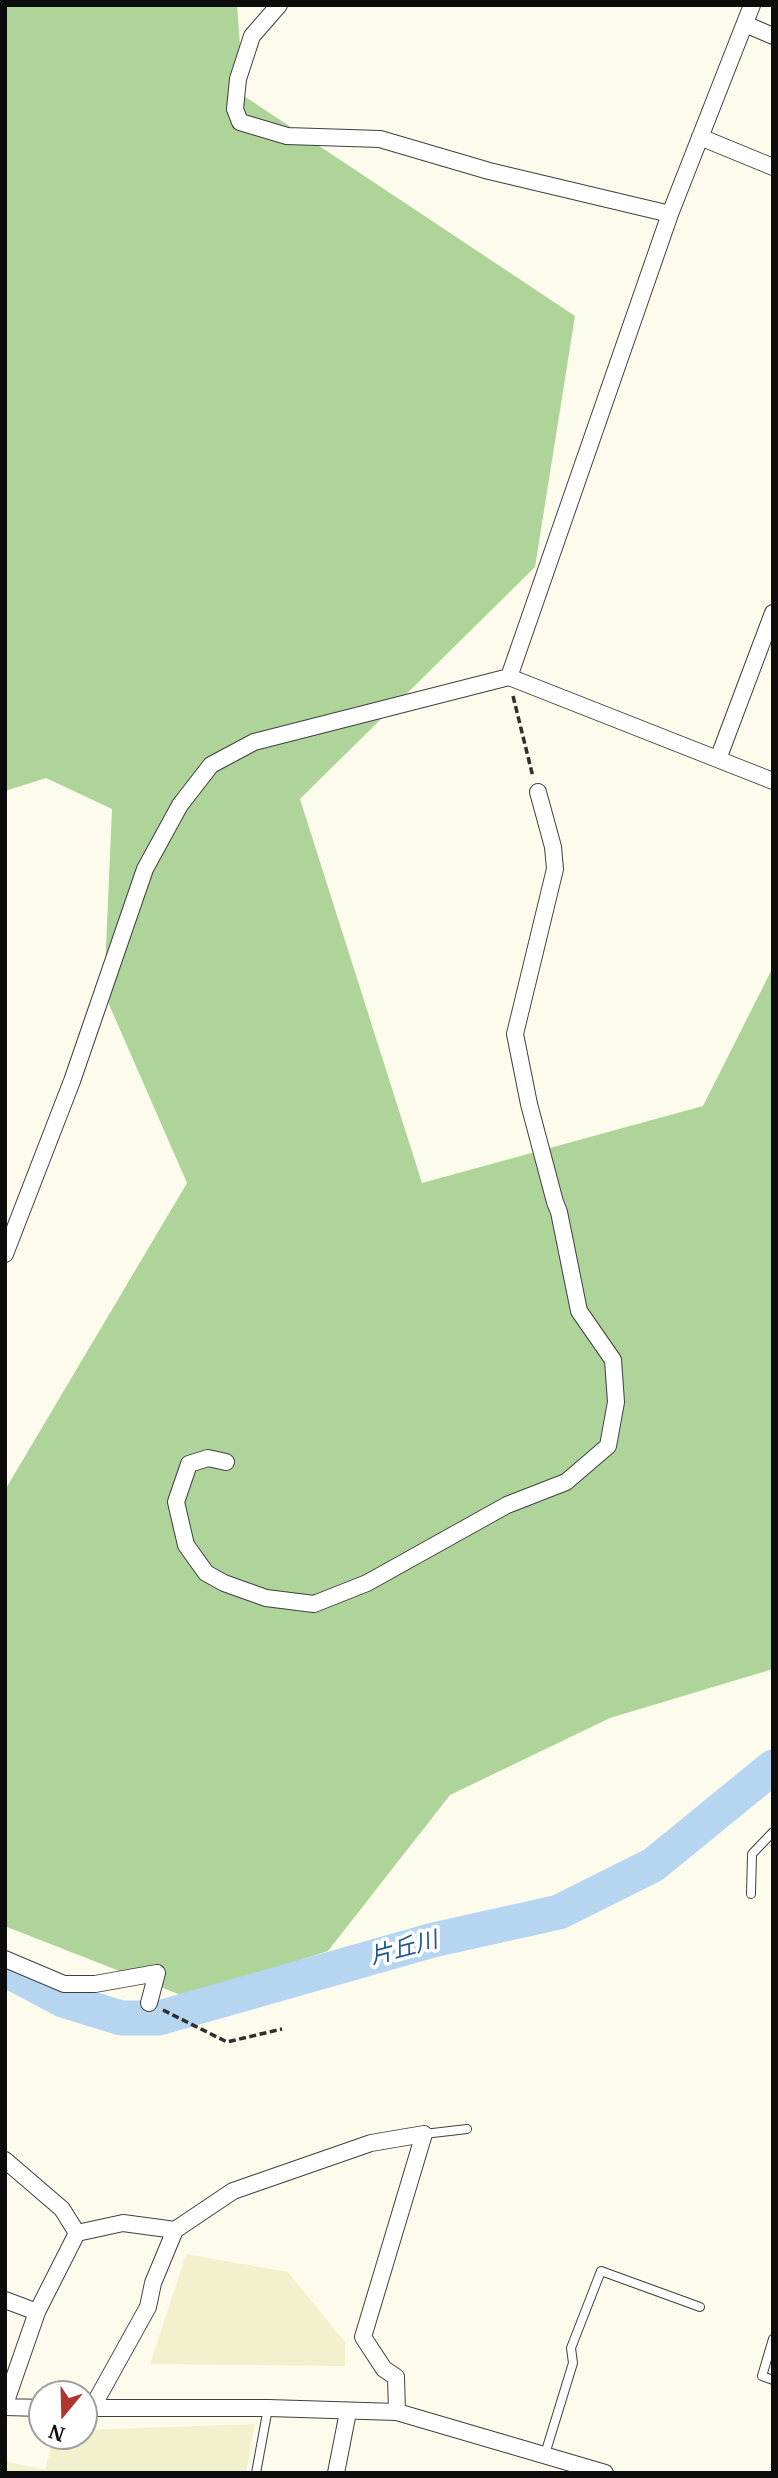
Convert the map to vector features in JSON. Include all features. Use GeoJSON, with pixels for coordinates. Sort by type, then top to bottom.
{"type":"FeatureCollection","features":[{"type":"Feature","properties":{"kind":"street"},"geometry":{"type":"LineString","coordinates":[[279,5],[252,36],[238,79],[235,109],[240,122],[287,136],[380,139],[489,171],[670,214]]}},
{"type":"Feature","properties":{"kind":"street"},"geometry":{"type":"LineString","coordinates":[[509,677],[670,214],[752,5]]}},
{"type":"Feature","properties":{"kind":"street"},"geometry":{"type":"LineString","coordinates":[[745,24],[773,36]]}},
{"type":"Feature","properties":{"kind":"street"},"geometry":{"type":"LineString","coordinates":[[701,137],[773,167]]}},
{"type":"Feature","properties":{"kind":"street"},"geometry":{"type":"LineString","coordinates":[[718,759],[773,613]]}},
{"type":"Feature","properties":{"kind":"street"},"geometry":{"type":"LineString","coordinates":[[5,1254],[13,1209],[72,1081],[145,869],[180,805],[211,765],[254,742],[509,677],[773,781]]}},
{"type":"Feature","properties":{"kind":"street"},"geometry":{"type":"LineString","coordinates":[[226,1462],[208,1458],[189,1464],[176,1502],[186,1545],[206,1573],[224,1583],[267,1598],[314,1604],[367,1584],[507,1505],[566,1482],[608,1446],[616,1402],[613,1360],[579,1311],[559,1213],[529,1104],[515,1034],[555,869],[553,847],[538,792]]}},
{"type":"Feature","properties":{"kind":"street"},"geometry":{"type":"LineString","coordinates":[[5,1959],[64,1984],[95,1984],[157,1973],[149,2003]]}},
{"type":"Feature","properties":{"kind":"street"},"geometry":{"type":"LineString","coordinates":[[98,2391],[148,2307],[153,2283],[175,2230],[233,2192],[371,2143],[424,2134],[363,2336],[384,2369],[396,2377],[397,2412]]}},
{"type":"Feature","properties":{"kind":"street"},"geometry":{"type":"LineString","coordinates":[[5,2160],[62,2209],[78,2233]]}},
{"type":"Feature","properties":{"kind":"street"},"geometry":{"type":"LineString","coordinates":[[78,2233],[123,2223],[175,2230]]}},
{"type":"Feature","properties":{"kind":"street"},"geometry":{"type":"LineString","coordinates":[[28,2407],[5,2406],[37,2312],[78,2233]]}},
{"type":"Feature","properties":{"kind":"street"},"geometry":{"type":"LineString","coordinates":[[5,2301],[37,2312]]}},
{"type":"Feature","properties":{"kind":"street"},"geometry":{"type":"LineString","coordinates":[[98,2408],[397,2412],[600,2472]]}},
{"type":"Feature","properties":{"kind":"street"},"geometry":{"type":"LineString","coordinates":[[336,2473],[348,2412]]}},
{"type":"Feature","properties":{"kind":"lane"},"geometry":{"type":"LineString","coordinates":[[751,1894],[752,1854],[773,1832]]}},
{"type":"Feature","properties":{"kind":"lane"},"geometry":{"type":"LineString","coordinates":[[424,2134],[467,2129]]}},
{"type":"Feature","properties":{"kind":"lane"},"geometry":{"type":"LineString","coordinates":[[545,2454],[573,2363],[570,2348],[601,2271],[700,2307]]}},
{"type":"Feature","properties":{"kind":"lane"},"geometry":{"type":"LineString","coordinates":[[773,2339],[762,2375],[773,2380]]}},
{"type":"Feature","properties":{"kind":"lane"},"geometry":{"type":"LineString","coordinates":[[256,2473],[268,2409]]}},
{"type":"Feature","properties":{"kind":"path"},"geometry":{"type":"LineString","coordinates":[[509,677],[538,792]]}},
{"type":"Feature","properties":{"kind":"path"},"geometry":{"type":"LineString","coordinates":[[149,2003],[227,2042],[282,2029]]}},
{"type":"Feature","properties":{"kind":"green space"},"geometry":{"type":"Polygon","coordinates":[[[5,5],[237,5],[244,96],[575,316],[535,567],[300,799],[422,1183],[703,1106],[773,967],[773,1669],[610,1718],[450,1795],[328,1951],[186,1997],[7,1927],[5,1923],[5,1490],[187,1183],[104,993],[112,809],[46,778],[5,791],[5,5]]]}},
{"type":"Feature","properties":{"kind":"green space"},"geometry":{"type":"Polygon","coordinates":[[[186,2254],[288,2272],[345,2342],[345,2366],[150,2364],[186,2254]]]}},
{"type":"Feature","properties":{"kind":"green space"},"geometry":{"type":"Polygon","coordinates":[[[255,2424],[246,2473],[5,2473],[5,2461],[45,2470],[50,2450],[98,2450],[98,2430],[255,2424]]]}},
{"type":"Feature","properties":{"kind":"waterway","name":"片丘川"},"geometry":{"type":"LineString","coordinates":[[5,1969],[63,2000],[121,2018],[159,2018],[433,1940],[559,1912],[653,1865],[773,1767]]}}]}
